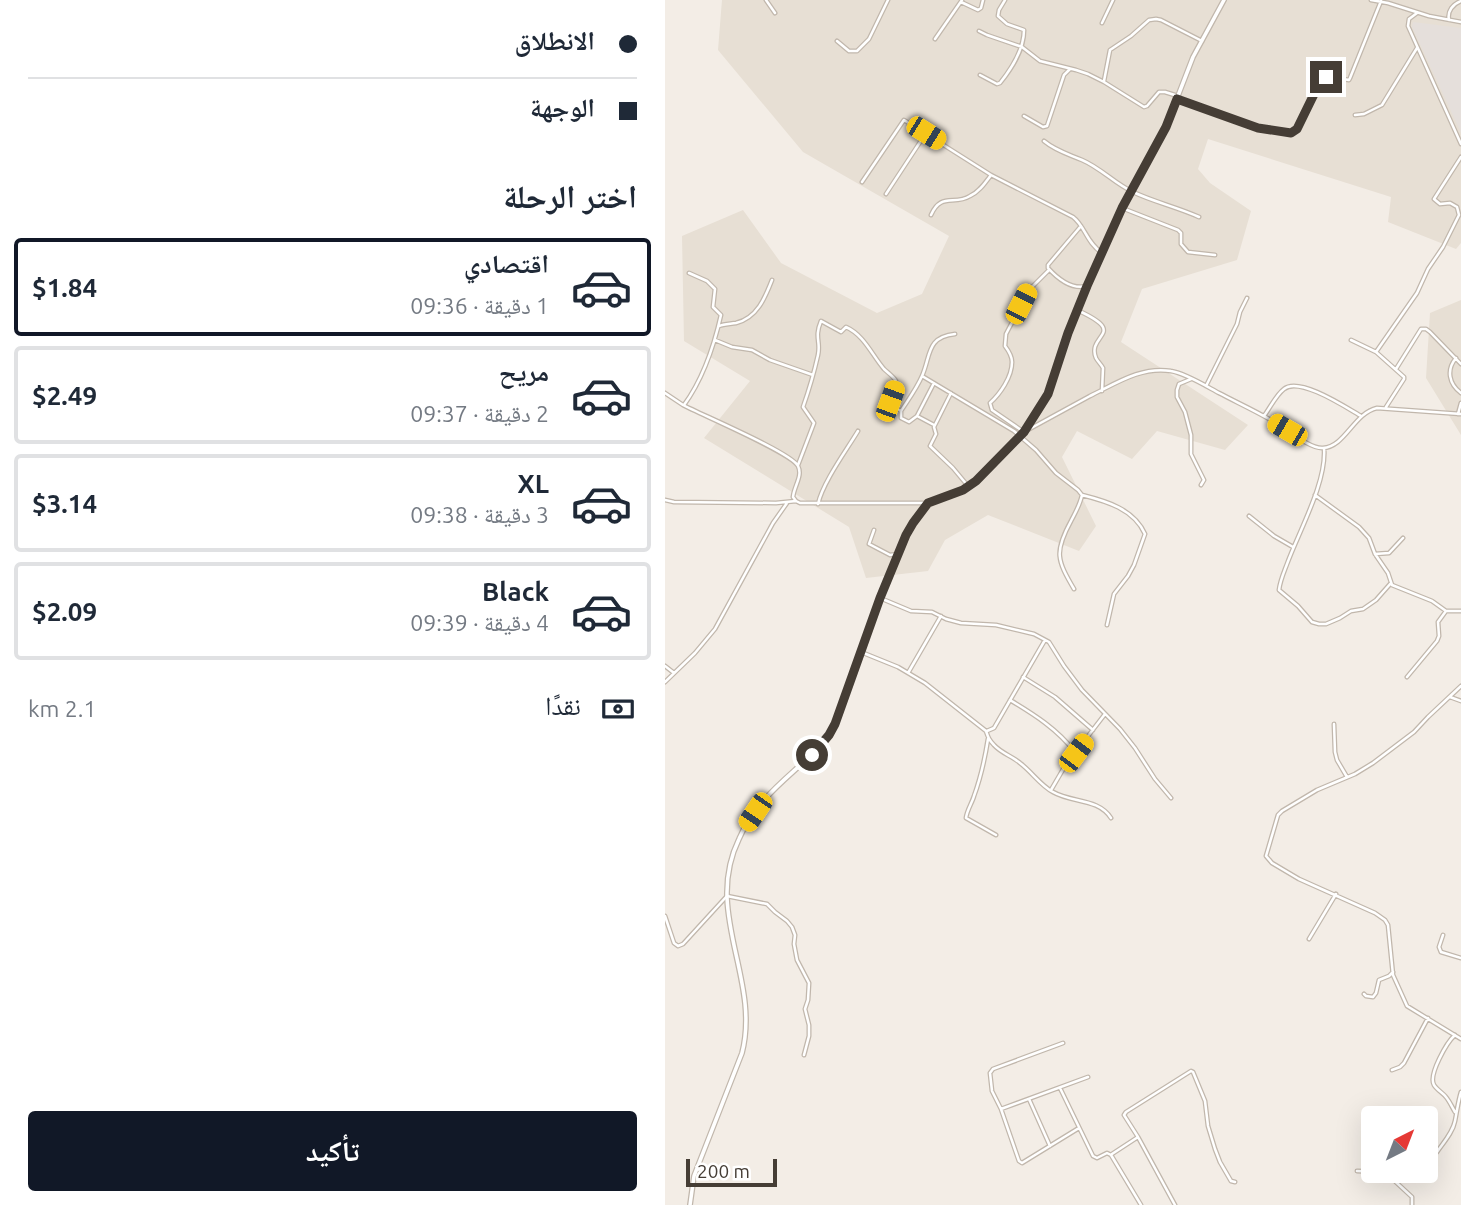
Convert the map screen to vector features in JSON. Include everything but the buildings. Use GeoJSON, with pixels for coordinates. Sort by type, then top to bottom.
{"type":"FeatureCollection","features":[{"type":"Feature","properties":{"kind":"street"},"geometry":{"type":"LineString","coordinates":[[766,0],[775,13]]}},
{"type":"Feature","properties":{"kind":"street"},"geometry":{"type":"LineString","coordinates":[[837,41],[849,51],[857,51],[869,39],[888,0]]}},
{"type":"Feature","properties":{"kind":"street"},"geometry":{"type":"LineString","coordinates":[[935,39],[961,1],[978,10],[983,0]]}},
{"type":"Feature","properties":{"kind":"street"},"geometry":{"type":"LineString","coordinates":[[980,75],[1000,83],[1022,47],[1024,30],[1007,24],[998,16],[1005,0]]}},
{"type":"Feature","properties":{"kind":"street"},"geometry":{"type":"LineString","coordinates":[[1102,23],[1113,0]]}},
{"type":"Feature","properties":{"kind":"street"},"geometry":{"type":"LineString","coordinates":[[665,500],[707,503],[928,503],[950,496],[968,486],[1024,432],[1048,394],[1087,286],[1122,208],[1155,149],[1193,57],[1224,0]]}},
{"type":"Feature","properties":{"kind":"street"},"geometry":{"type":"LineString","coordinates":[[1371,0],[1461,22]]}},
{"type":"Feature","properties":{"kind":"street"},"geometry":{"type":"LineString","coordinates":[[979,31],[1022,47],[1040,61],[1082,72],[1104,82],[1144,107],[1159,92],[1165,92],[1258,128],[1293,133],[1324,79],[1350,78],[1381,1]]}},
{"type":"Feature","properties":{"kind":"street"},"geometry":{"type":"LineString","coordinates":[[1449,20],[1453,6],[1461,1]]}},
{"type":"Feature","properties":{"kind":"street"},"geometry":{"type":"LineString","coordinates":[[1417,13],[1407,23],[1461,144]]}},
{"type":"Feature","properties":{"kind":"street"},"geometry":{"type":"LineString","coordinates":[[1104,82],[1110,50],[1149,20],[1161,20],[1202,41]]}},
{"type":"Feature","properties":{"kind":"street"},"geometry":{"type":"LineString","coordinates":[[1355,115],[1364,114],[1382,105],[1417,48]]}},
{"type":"Feature","properties":{"kind":"street"},"geometry":{"type":"LineString","coordinates":[[1024,116],[1043,127],[1047,126],[1064,75],[1070,69]]}},
{"type":"Feature","properties":{"kind":"street"},"geometry":{"type":"LineString","coordinates":[[862,182],[903,121],[907,121],[991,175],[1073,216],[1095,249],[1102,253]]}},
{"type":"Feature","properties":{"kind":"street"},"geometry":{"type":"LineString","coordinates":[[886,194],[926,133]]}},
{"type":"Feature","properties":{"kind":"street"},"geometry":{"type":"LineString","coordinates":[[1044,141],[1062,153],[1090,164],[1131,191],[1199,217]]}},
{"type":"Feature","properties":{"kind":"street"},"geometry":{"type":"LineString","coordinates":[[1376,352],[1416,293],[1459,215],[1457,207],[1450,203],[1440,204],[1434,199],[1461,157]]}},
{"type":"Feature","properties":{"kind":"street"},"geometry":{"type":"LineString","coordinates":[[932,215],[933,210],[943,201],[968,198],[991,175]]}},
{"type":"Feature","properties":{"kind":"street"},"geometry":{"type":"LineString","coordinates":[[1122,208],[1178,230],[1181,244],[1188,252],[1215,255]]}},
{"type":"Feature","properties":{"kind":"street"},"geometry":{"type":"LineString","coordinates":[[1024,432],[992,410],[990,403],[1005,386],[1011,364],[1010,353],[1005,346],[1006,334],[1029,290],[1049,270],[1048,265],[1081,226]]}},
{"type":"Feature","properties":{"kind":"street"},"geometry":{"type":"LineString","coordinates":[[1049,270],[1075,288],[1087,286]]}},
{"type":"Feature","properties":{"kind":"street"},"geometry":{"type":"LineString","coordinates":[[684,405],[694,391],[715,340],[721,315],[713,307],[715,289],[707,281],[689,273]]}},
{"type":"Feature","properties":{"kind":"street"},"geometry":{"type":"LineString","coordinates":[[719,326],[753,315],[772,280]]}},
{"type":"Feature","properties":{"kind":"street"},"geometry":{"type":"LineString","coordinates":[[1206,386],[1247,298]]}},
{"type":"Feature","properties":{"kind":"street"},"geometry":{"type":"LineString","coordinates":[[1077,310],[1096,319],[1104,331],[1095,350],[1097,360],[1103,368],[1102,391]]}},
{"type":"Feature","properties":{"kind":"street"},"geometry":{"type":"LineString","coordinates":[[796,501],[793,497],[799,476],[798,465],[814,423],[803,407],[818,356],[816,337],[821,321],[841,332],[846,327],[850,328],[859,336],[894,379],[890,403],[901,411]]}},
{"type":"Feature","properties":{"kind":"street"},"geometry":{"type":"LineString","coordinates":[[1396,369],[1421,329],[1430,332],[1461,364]]}},
{"type":"Feature","properties":{"kind":"street"},"geometry":{"type":"LineString","coordinates":[[934,383],[917,415],[909,422],[901,418],[901,411],[922,376],[930,348],[947,335],[955,334]]}},
{"type":"Feature","properties":{"kind":"street"},"geometry":{"type":"LineString","coordinates":[[715,340],[732,347],[752,349],[770,360],[813,374]]}},
{"type":"Feature","properties":{"kind":"street"},"geometry":{"type":"LineString","coordinates":[[1351,340],[1376,352],[1402,374],[1404,379],[1386,407]]}},
{"type":"Feature","properties":{"kind":"street"},"geometry":{"type":"LineString","coordinates":[[1456,358],[1450,368],[1450,375],[1453,386],[1461,393]]}},
{"type":"Feature","properties":{"kind":"street"},"geometry":{"type":"LineString","coordinates":[[1024,432],[1127,377],[1145,371],[1171,370],[1265,416],[1318,448],[1338,442],[1361,416],[1371,409],[1386,407],[1460,414],[1461,403]]}},
{"type":"Feature","properties":{"kind":"street"},"geometry":{"type":"LineString","coordinates":[[922,376],[1020,436],[1082,495],[1123,510],[1139,523],[1145,534],[1144,539],[1128,576],[1114,594],[1107,625]]}},
{"type":"Feature","properties":{"kind":"street"},"geometry":{"type":"LineString","coordinates":[[1191,379],[1179,384],[1177,397],[1185,412],[1191,435],[1191,454],[1204,480],[1202,485]]}},
{"type":"Feature","properties":{"kind":"street"},"geometry":{"type":"LineString","coordinates":[[1265,416],[1282,390],[1292,385],[1330,398],[1361,416]]}},
{"type":"Feature","properties":{"kind":"street"},"geometry":{"type":"LineString","coordinates":[[665,393],[781,453],[798,465]]}},
{"type":"Feature","properties":{"kind":"street"},"geometry":{"type":"LineString","coordinates":[[951,393],[934,425],[936,437],[930,446],[968,486]]}},
{"type":"Feature","properties":{"kind":"street"},"geometry":{"type":"LineString","coordinates":[[917,415],[934,425]]}},
{"type":"Feature","properties":{"kind":"street"},"geometry":{"type":"LineString","coordinates":[[818,504],[838,463],[858,431]]}},
{"type":"Feature","properties":{"kind":"street"},"geometry":{"type":"LineString","coordinates":[[1324,448],[1325,458],[1315,495],[1279,588],[1311,622],[1325,624],[1351,611],[1363,610],[1391,583]]}},
{"type":"Feature","properties":{"kind":"street"},"geometry":{"type":"LineString","coordinates":[[1074,589],[1064,572],[1059,548],[1082,495]]}},
{"type":"Feature","properties":{"kind":"street"},"geometry":{"type":"LineString","coordinates":[[1315,495],[1359,527],[1369,538],[1395,588],[1432,601],[1446,611],[1461,611]]}},
{"type":"Feature","properties":{"kind":"street"},"geometry":{"type":"LineString","coordinates":[[665,682],[706,642],[715,629],[773,523],[787,503]]}},
{"type":"Feature","properties":{"kind":"street"},"geometry":{"type":"LineString","coordinates":[[916,503],[921,512]]}},
{"type":"Feature","properties":{"kind":"street"},"geometry":{"type":"LineString","coordinates":[[690,1205],[694,1176],[747,1034],[744,986],[732,942],[726,896],[733,851],[745,827],[765,798],[819,748],[838,719],[898,554],[906,535],[928,503]]}},
{"type":"Feature","properties":{"kind":"street"},"geometry":{"type":"LineString","coordinates":[[1249,516],[1293,547]]}},
{"type":"Feature","properties":{"kind":"street"},"geometry":{"type":"LineString","coordinates":[[874,530],[869,544],[890,555],[898,554]]}},
{"type":"Feature","properties":{"kind":"street"},"geometry":{"type":"LineString","coordinates":[[1375,554],[1389,553],[1403,538]]}},
{"type":"Feature","properties":{"kind":"street"},"geometry":{"type":"LineString","coordinates":[[880,598],[911,611],[932,612],[961,623],[996,625],[1034,634],[1051,644],[1082,690],[1135,748],[1171,798]]}},
{"type":"Feature","properties":{"kind":"street"},"geometry":{"type":"LineString","coordinates":[[1407,677],[1437,641],[1438,622],[1446,611]]}},
{"type":"Feature","properties":{"kind":"street"},"geometry":{"type":"LineString","coordinates":[[908,673],[941,617]]}},
{"type":"Feature","properties":{"kind":"street"},"geometry":{"type":"LineString","coordinates":[[986,731],[994,727],[1045,640]]}},
{"type":"Feature","properties":{"kind":"street"},"geometry":{"type":"LineString","coordinates":[[861,652],[908,673],[986,731],[988,739],[985,760],[974,798],[965,814],[966,818],[996,835]]}},
{"type":"Feature","properties":{"kind":"street"},"geometry":{"type":"LineString","coordinates":[[665,666],[674,673]]}},
{"type":"Feature","properties":{"kind":"street"},"geometry":{"type":"LineString","coordinates":[[1023,677],[1055,697],[1093,730]]}},
{"type":"Feature","properties":{"kind":"street"},"geometry":{"type":"LineString","coordinates":[[1461,686],[1407,738],[1366,768],[1317,790],[1278,814],[1266,856],[1290,874],[1385,920],[1389,930],[1393,971],[1407,1006],[1461,1039]]}},
{"type":"Feature","properties":{"kind":"street"},"geometry":{"type":"LineString","coordinates":[[1450,697],[1461,701]]}},
{"type":"Feature","properties":{"kind":"street"},"geometry":{"type":"LineString","coordinates":[[1010,700],[1045,721],[1076,753]]}},
{"type":"Feature","properties":{"kind":"street"},"geometry":{"type":"LineString","coordinates":[[1051,790],[1105,714]]}},
{"type":"Feature","properties":{"kind":"street"},"geometry":{"type":"LineString","coordinates":[[1334,724],[1335,752],[1346,777]]}},
{"type":"Feature","properties":{"kind":"street"},"geometry":{"type":"LineString","coordinates":[[988,739],[1045,787],[1061,795],[1092,803],[1111,818]]}},
{"type":"Feature","properties":{"kind":"street"},"geometry":{"type":"LineString","coordinates":[[1309,939],[1336,894]]}},
{"type":"Feature","properties":{"kind":"street"},"geometry":{"type":"LineString","coordinates":[[665,916],[674,943],[680,946],[726,896]]}},
{"type":"Feature","properties":{"kind":"street"},"geometry":{"type":"LineString","coordinates":[[726,896],[767,904],[792,927],[797,960],[809,983],[810,991],[805,1009],[809,1036],[804,1055]]}},
{"type":"Feature","properties":{"kind":"street"},"geometry":{"type":"LineString","coordinates":[[1443,935],[1439,947],[1441,951],[1461,958]]}},
{"type":"Feature","properties":{"kind":"street"},"geometry":{"type":"LineString","coordinates":[[1364,994],[1373,997],[1379,980],[1393,971]]}},
{"type":"Feature","properties":{"kind":"street"},"geometry":{"type":"LineString","coordinates":[[1392,1070],[1404,1063],[1428,1018]]}},
{"type":"Feature","properties":{"kind":"street"},"geometry":{"type":"LineString","coordinates":[[1455,1035],[1448,1041],[1432,1080],[1455,1112]]}},
{"type":"Feature","properties":{"kind":"street"},"geometry":{"type":"LineString","coordinates":[[1063,1043],[991,1070],[992,1091],[1022,1163],[1080,1128]]}},
{"type":"Feature","properties":{"kind":"street"},"geometry":{"type":"LineString","coordinates":[[1175,1205],[1124,1114],[1192,1071],[1205,1100],[1208,1126],[1220,1162],[1232,1182],[1235,1182]]}},
{"type":"Feature","properties":{"kind":"street"},"geometry":{"type":"LineString","coordinates":[[1001,1109],[1088,1077]]}},
{"type":"Feature","properties":{"kind":"street"},"geometry":{"type":"LineString","coordinates":[[1060,1088],[1093,1156],[1097,1158],[1107,1153],[1111,1155],[1141,1205]]}},
{"type":"Feature","properties":{"kind":"street"},"geometry":{"type":"LineString","coordinates":[[1439,1149],[1455,1124],[1455,1112],[1461,1092]]}},
{"type":"Feature","properties":{"kind":"street"},"geometry":{"type":"LineString","coordinates":[[1029,1099],[1050,1146]]}},
{"type":"Feature","properties":{"kind":"street"},"geometry":{"type":"LineString","coordinates":[[1111,1155],[1138,1137]]}},
{"type":"Feature","properties":{"kind":"street"},"geometry":{"type":"LineString","coordinates":[[1357,1171],[1385,1172],[1412,1197],[1412,1205]]}},
{"type":"Feature","properties":{"kind":"shaded area"},"geometry":{"type":"Polygon","coordinates":[[[722,0],[1461,0],[1461,243],[1456,249],[1388,222],[1391,197],[1208,139],[1198,169],[1210,183],[1251,211],[1237,260],[1142,289],[1121,342],[1248,425],[1225,450],[1157,431],[1132,459],[1077,431],[1062,457],[1096,526],[1079,551],[988,515],[945,540],[928,571],[866,578],[849,527],[704,438],[750,381],[684,341],[682,236],[743,210],[781,263],[877,313],[922,294],[949,236],[803,152],[718,50],[722,0]]]}},
{"type":"Feature","properties":{"kind":"shaded area"},"geometry":{"type":"Polygon","coordinates":[[[1413,22],[1461,28],[1461,133],[1412,27],[1413,22]]]}},
{"type":"Feature","properties":{"kind":"shaded area"},"geometry":{"type":"Polygon","coordinates":[[[1461,300],[1461,435],[1426,378],[1430,313],[1461,300]]]}},
{"type":"Feature","properties":{"kind":"route"},"geometry":{"type":"LineString","coordinates":[[812,755],[835,724],[880,598],[913,523],[928,503],[963,490],[976,481],[1024,432],[1044,403],[1087,286],[1122,208],[1154,151],[1177,99],[1258,128],[1291,133],[1297,129],[1317,88],[1326,77]]}}]}
